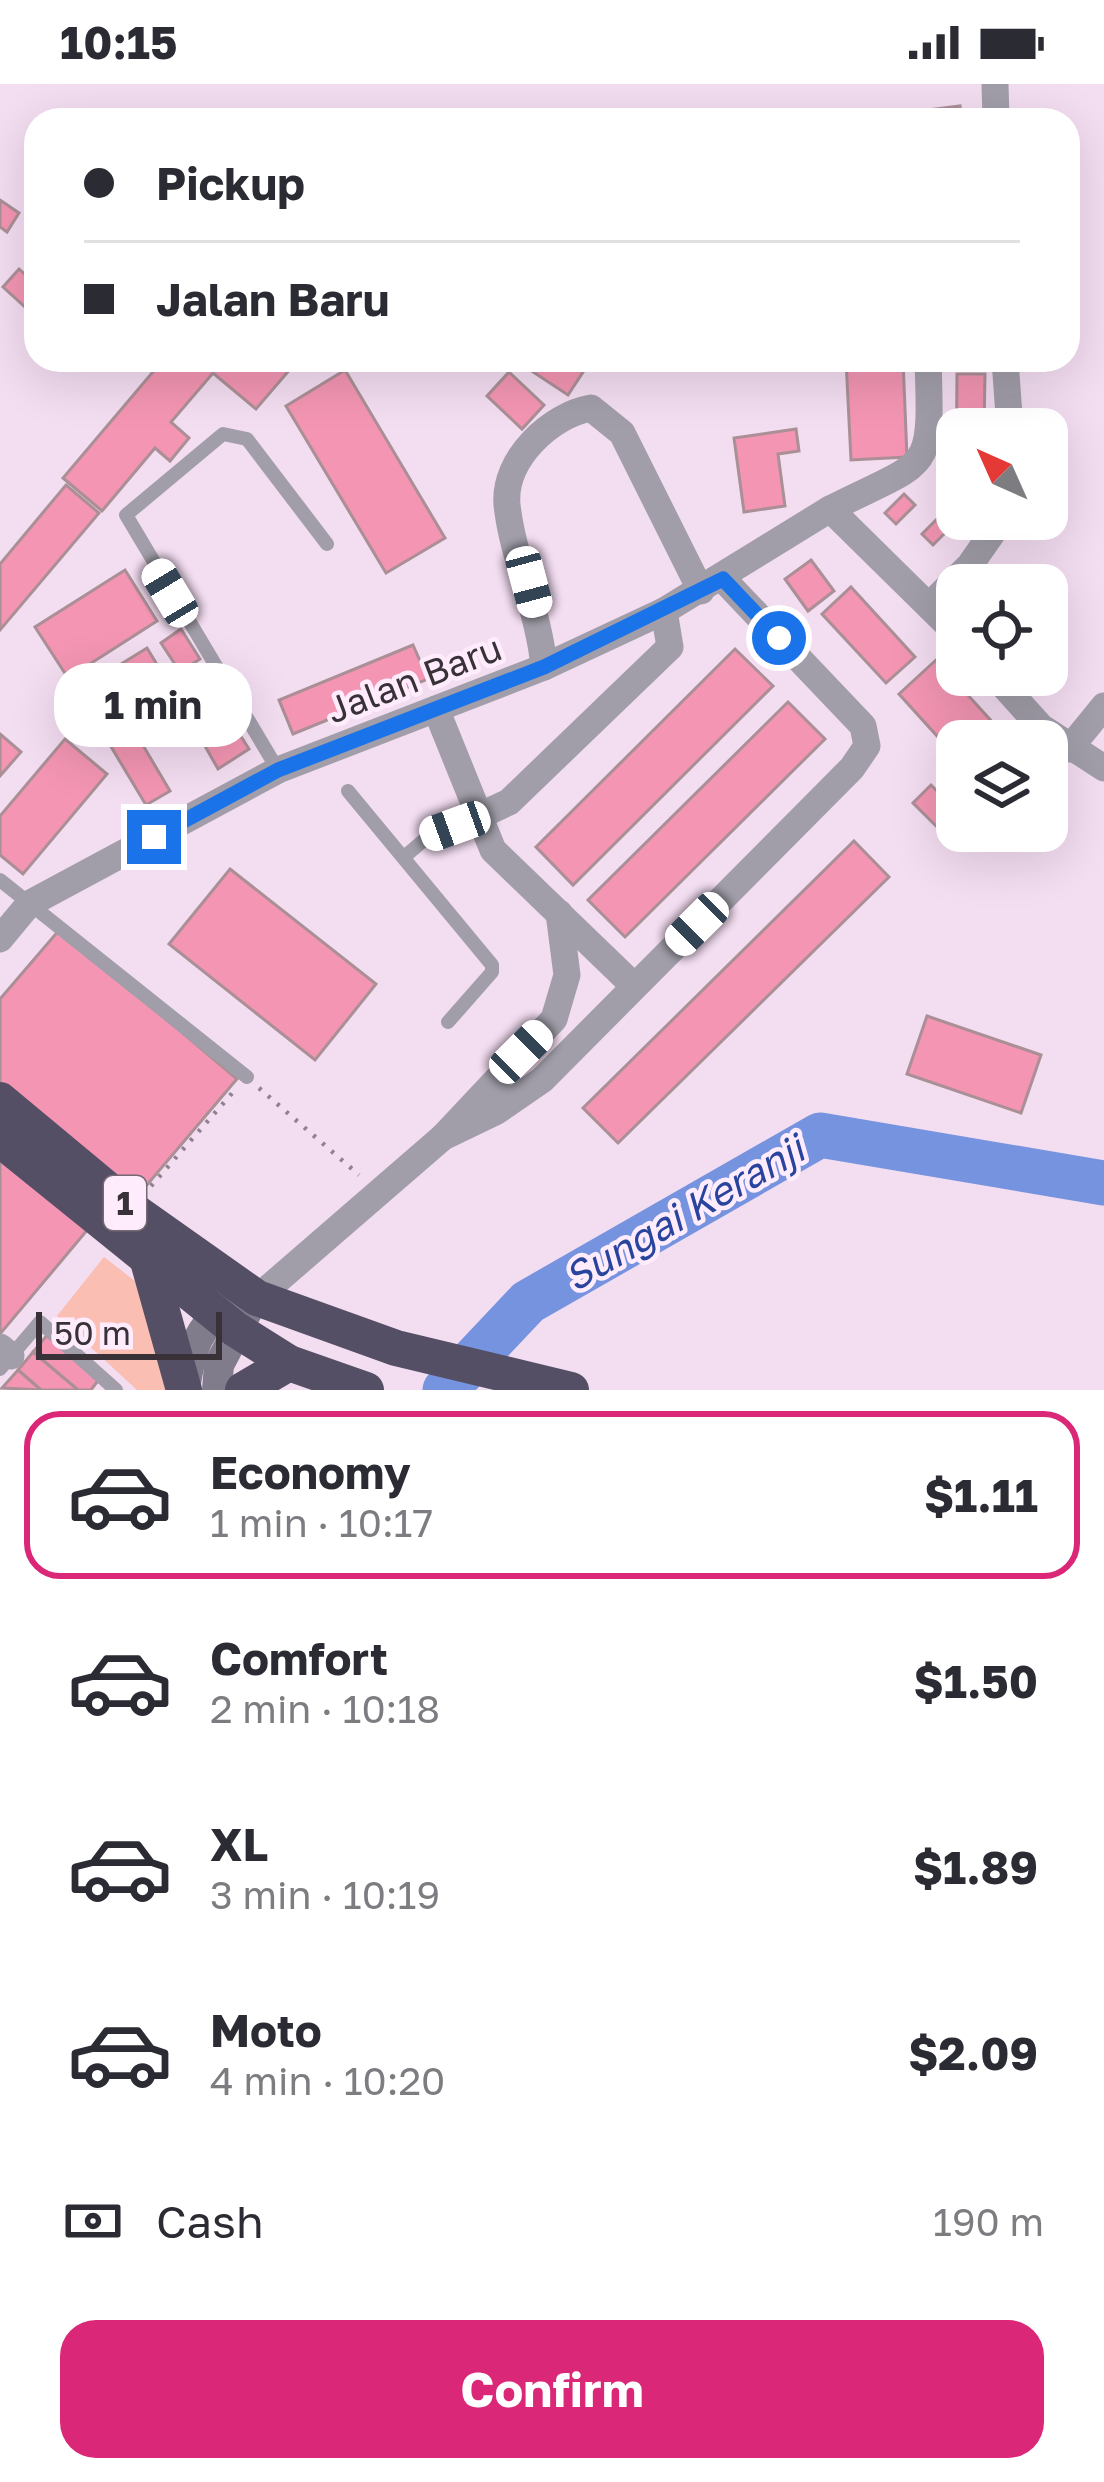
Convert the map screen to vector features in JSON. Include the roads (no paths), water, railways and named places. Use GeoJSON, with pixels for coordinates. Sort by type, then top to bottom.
{"type":"FeatureCollection","features":[{"type":"Feature","properties":{"kind":"highway","name":"1"},"geometry":{"type":"LineString","coordinates":[[0,1100],[131,1209],[257,1298],[396,1348],[571,1390]]}},
{"type":"Feature","properties":{"kind":"highway","name":"1"},"geometry":{"type":"LineString","coordinates":[[0,1139],[225,1321],[290,1363],[366,1390]]}},
{"type":"Feature","properties":{"kind":"highway"},"geometry":{"type":"LineString","coordinates":[[148,1261],[185,1390]]}},
{"type":"Feature","properties":{"kind":"highway"},"geometry":{"type":"LineString","coordinates":[[243,1390],[290,1363]]}},
{"type":"Feature","properties":{"kind":"street","name":"Jalan Baru"},"geometry":{"type":"LineString","coordinates":[[0,939],[29,904],[278,770],[544,667],[664,611],[923,458],[931,441],[928,372]]}},
{"type":"Feature","properties":{"kind":"street"},"geometry":{"type":"LineString","coordinates":[[1006,372],[1008,408]]}},
{"type":"Feature","properties":{"kind":"street"},"geometry":{"type":"LineString","coordinates":[[443,1137],[521,1098],[852,768],[867,746],[863,726],[712,585],[622,433],[591,408],[573,411],[544,428],[517,464],[506,501],[540,622],[544,667]]}},
{"type":"Feature","properties":{"kind":"street"},"geometry":{"type":"LineString","coordinates":[[830,509],[936,611]]}},
{"type":"Feature","properties":{"kind":"street"},"geometry":{"type":"LineString","coordinates":[[930,604],[970,565],[987,540]]}},
{"type":"Feature","properties":{"kind":"street"},"geometry":{"type":"LineString","coordinates":[[479,816],[508,802],[670,647],[664,611]]}},
{"type":"Feature","properties":{"kind":"street"},"geometry":{"type":"LineString","coordinates":[[1015,696],[1069,749],[1104,768]]}},
{"type":"Feature","properties":{"kind":"street"},"geometry":{"type":"LineString","coordinates":[[1069,749],[1104,706]]}},
{"type":"Feature","properties":{"kind":"street"},"geometry":{"type":"LineString","coordinates":[[436,709],[493,850],[634,986]]}},
{"type":"Feature","properties":{"kind":"street"},"geometry":{"type":"LineString","coordinates":[[185,1390],[188,1362],[225,1321],[443,1137],[554,1019],[567,975],[559,914]]}},
{"type":"Feature","properties":{"kind":"street"},"geometry":{"type":"LineString","coordinates":[[217,1390],[225,1321]]}},
{"type":"Feature","properties":{"kind":"lane"},"geometry":{"type":"LineString","coordinates":[[278,770],[125,515],[224,434],[234,434],[247,439],[326,544]]}},
{"type":"Feature","properties":{"kind":"lane"},"geometry":{"type":"LineString","coordinates":[[348,790],[492,964],[491,972],[448,1022]]}},
{"type":"Feature","properties":{"kind":"lane"},"geometry":{"type":"LineString","coordinates":[[404,857],[430,835],[479,816]]}},
{"type":"Feature","properties":{"kind":"lane"},"geometry":{"type":"LineString","coordinates":[[0,880],[247,1077]]}},
{"type":"Feature","properties":{"kind":"lane"},"geometry":{"type":"LineString","coordinates":[[4,1357],[40,1322],[116,1390]]}},
{"type":"Feature","properties":{"kind":"waterway","name":"Sungai Keranji"},"geometry":{"type":"LineString","coordinates":[[445,1390],[528,1302],[820,1135],[1104,1183]]}}]}
